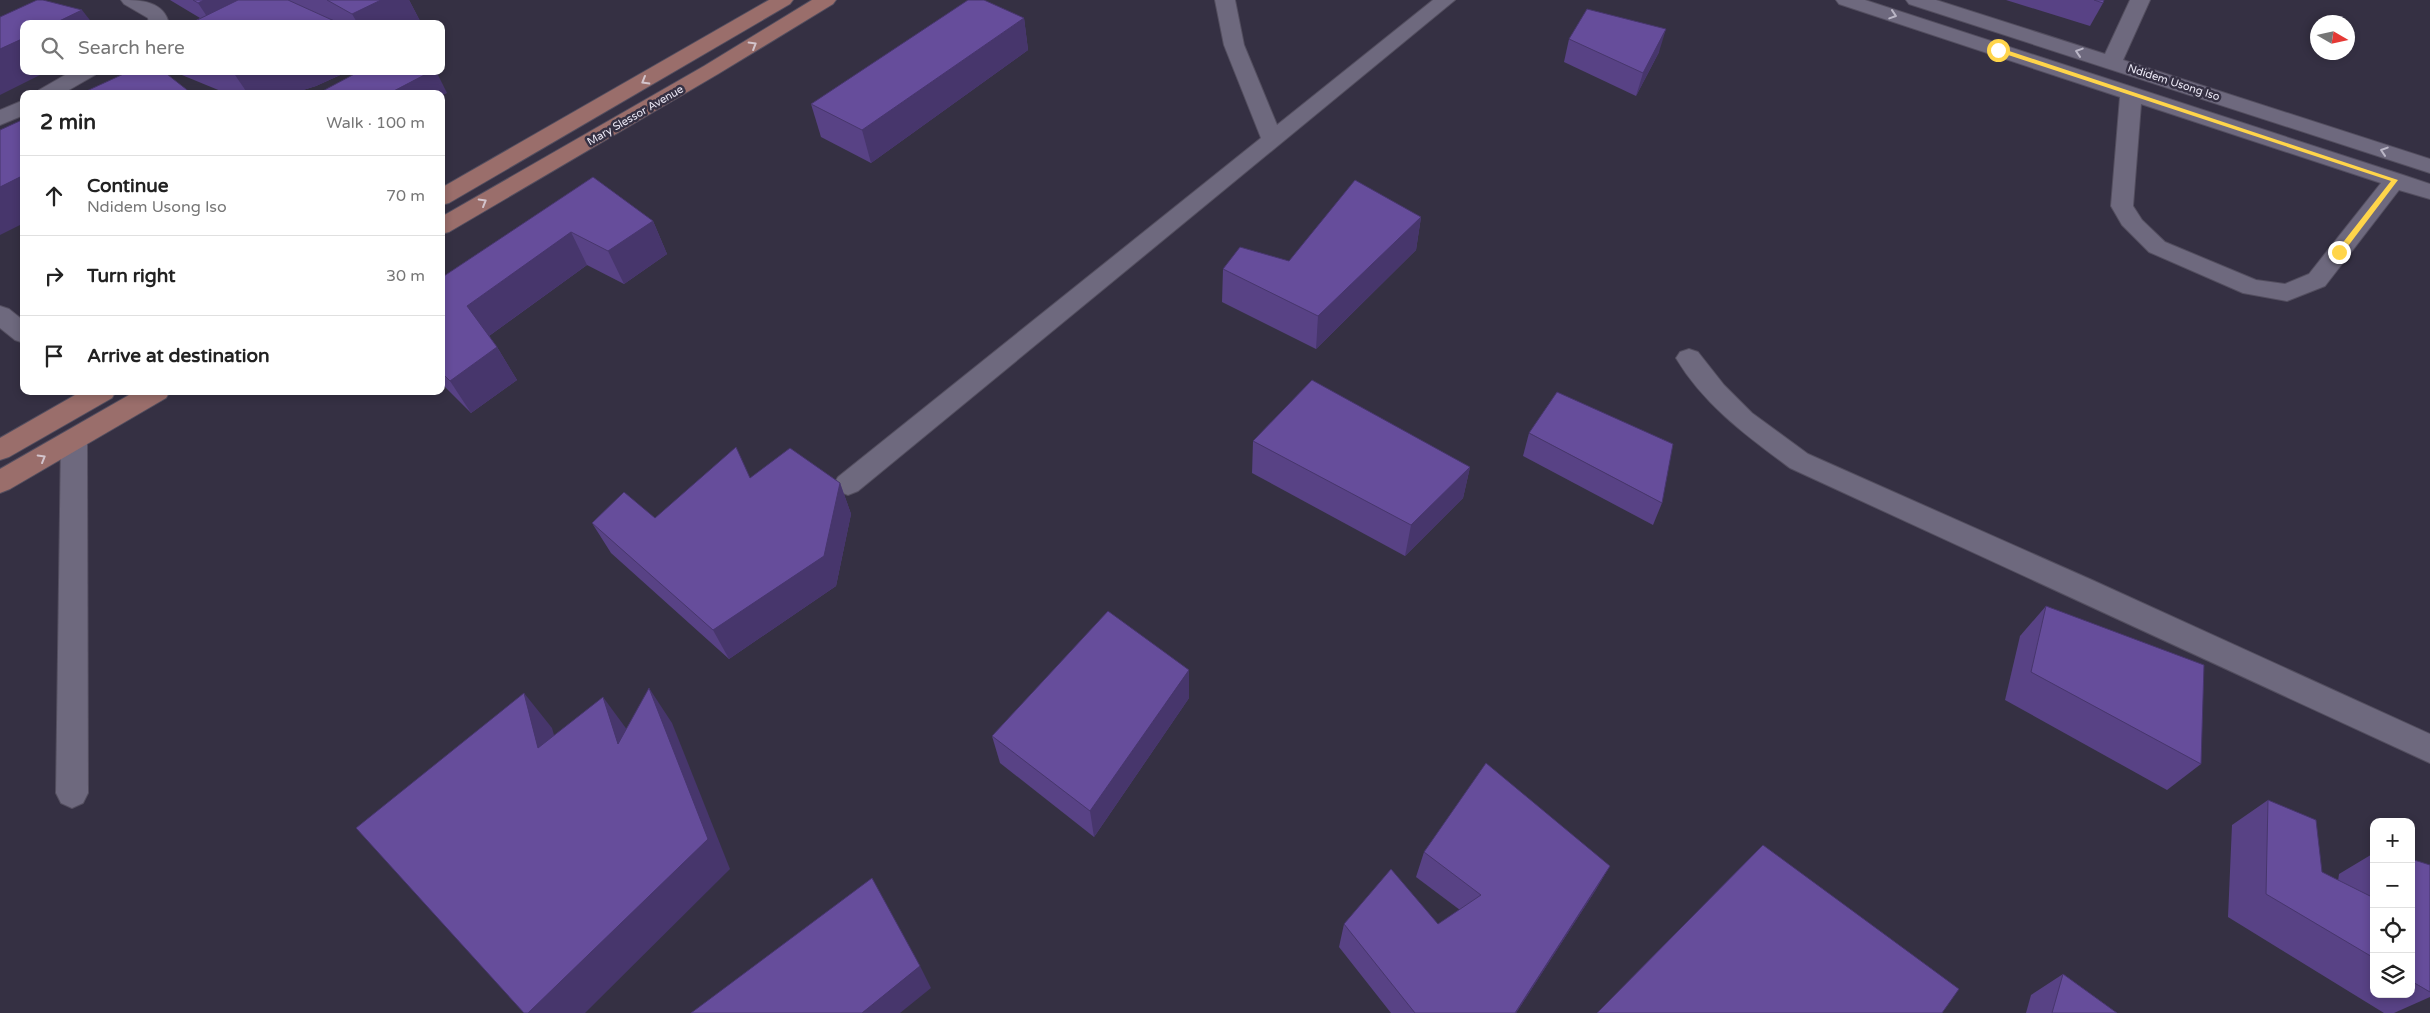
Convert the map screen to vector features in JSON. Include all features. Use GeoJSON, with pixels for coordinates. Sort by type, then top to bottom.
{"type":"FeatureCollection","features":[{"type":"Feature","properties":{"kind":"main road","name":"Mary Slessor Avenue"},"geometry":{"type":"LineString","coordinates":[[445,196],[688,57],[782,0]]}},
{"type":"Feature","properties":{"kind":"main road","name":"Mary Slessor Avenue"},"geometry":{"type":"LineString","coordinates":[[445,225],[711,70],[826,0]]}},
{"type":"Feature","properties":{"kind":"main road"},"geometry":{"type":"LineString","coordinates":[[0,450],[96,395]]}},
{"type":"Feature","properties":{"kind":"main road"},"geometry":{"type":"LineString","coordinates":[[0,482],[150,395]]}},
{"type":"Feature","properties":{"kind":"street"},"geometry":{"type":"LineString","coordinates":[[131,0],[157,16],[158,20]]}},
{"type":"Feature","properties":{"kind":"street"},"geometry":{"type":"LineString","coordinates":[[1225,0],[1234,45],[1273,140]]}},
{"type":"Feature","properties":{"kind":"street"},"geometry":{"type":"LineString","coordinates":[[848,484],[1445,0]]}},
{"type":"Feature","properties":{"kind":"street","name":"Ndidem Usong Iso"},"geometry":{"type":"LineString","coordinates":[[1846,0],[2430,192]]}},
{"type":"Feature","properties":{"kind":"street","name":"Ndidem Usong Iso"},"geometry":{"type":"LineString","coordinates":[[1916,0],[2430,166]]}},
{"type":"Feature","properties":{"kind":"street"},"geometry":{"type":"LineString","coordinates":[[2112,62],[2140,0]]}},
{"type":"Feature","properties":{"kind":"street"},"geometry":{"type":"LineString","coordinates":[[53,90],[81,75]]}},
{"type":"Feature","properties":{"kind":"street"},"geometry":{"type":"LineString","coordinates":[[2131,93],[2122,206],[2133,225],[2157,248],[2251,287],[2287,293],[2317,280],[2395,180]]}},
{"type":"Feature","properties":{"kind":"street"},"geometry":{"type":"LineString","coordinates":[[0,118],[20,108]]}},
{"type":"Feature","properties":{"kind":"street"},"geometry":{"type":"LineString","coordinates":[[0,315],[20,331]]}},
{"type":"Feature","properties":{"kind":"street"},"geometry":{"type":"LineString","coordinates":[[1689,358],[1715,392],[1743,420],[1799,461],[2082,588],[2430,750]]}},
{"type":"Feature","properties":{"kind":"street"},"geometry":{"type":"LineString","coordinates":[[72,793],[74,440]]}},
{"type":"Feature","properties":{"kind":"building"},"geometry":{"type":"Polygon","coordinates":[[[37,0],[82,10],[61,20],[20,20],[20,40],[0,49],[0,17],[37,0]]]}},
{"type":"Feature","properties":{"kind":"building"},"geometry":{"type":"Polygon","coordinates":[[[193,0],[204,0],[198,3],[193,0]]]}},
{"type":"Feature","properties":{"kind":"building"},"geometry":{"type":"Polygon","coordinates":[[[238,0],[288,0],[332,20],[197,20],[238,0]]]}},
{"type":"Feature","properties":{"kind":"building"},"geometry":{"type":"Polygon","coordinates":[[[327,0],[381,0],[352,14],[327,0]]]}},
{"type":"Feature","properties":{"kind":"building"},"geometry":{"type":"Polygon","coordinates":[[[968,0],[984,0],[1024,18],[862,130],[811,104],[968,0]]]}},
{"type":"Feature","properties":{"kind":"building"},"geometry":{"type":"Polygon","coordinates":[[[1587,9],[1666,29],[1643,73],[1569,39],[1587,9]]]}},
{"type":"Feature","properties":{"kind":"building"},"geometry":{"type":"Polygon","coordinates":[[[121,75],[168,75],[187,90],[89,90],[121,75]]]}},
{"type":"Feature","properties":{"kind":"building"},"geometry":{"type":"Polygon","coordinates":[[[353,75],[424,75],[396,90],[324,90],[353,75]]]}},
{"type":"Feature","properties":{"kind":"building"},"geometry":{"type":"Polygon","coordinates":[[[20,121],[20,177],[0,187],[0,130],[20,121]]]}},
{"type":"Feature","properties":{"kind":"building"},"geometry":{"type":"Polygon","coordinates":[[[593,177],[653,221],[608,251],[571,232],[467,306],[497,347],[450,381],[445,376],[445,275],[593,177]]]}},
{"type":"Feature","properties":{"kind":"building"},"geometry":{"type":"Polygon","coordinates":[[[1355,180],[1421,217],[1318,316],[1223,269],[1240,247],[1289,261],[1355,180]]]}},
{"type":"Feature","properties":{"kind":"building"},"geometry":{"type":"Polygon","coordinates":[[[1312,380],[1470,467],[1411,525],[1253,441],[1312,380]]]}},
{"type":"Feature","properties":{"kind":"building"},"geometry":{"type":"Polygon","coordinates":[[[1557,392],[1673,444],[1662,503],[1529,433],[1557,392]]]}},
{"type":"Feature","properties":{"kind":"building"},"geometry":{"type":"Polygon","coordinates":[[[736,447],[750,478],[790,448],[840,483],[824,556],[713,630],[592,523],[624,492],[655,518],[736,447]]]}},
{"type":"Feature","properties":{"kind":"building"},"geometry":{"type":"Polygon","coordinates":[[[2046,606],[2204,665],[2201,764],[2031,672],[2046,606]]]}},
{"type":"Feature","properties":{"kind":"building"},"geometry":{"type":"Polygon","coordinates":[[[1108,611],[1189,670],[1090,811],[992,736],[1108,611]]]}},
{"type":"Feature","properties":{"kind":"building"},"geometry":{"type":"Polygon","coordinates":[[[649,688],[708,839],[528,1013],[524,1013],[356,828],[524,693],[538,748],[603,697],[618,744],[649,688]]]}},
{"type":"Feature","properties":{"kind":"building"},"geometry":{"type":"Polygon","coordinates":[[[1486,763],[1610,866],[1515,1013],[1415,1013],[1344,924],[1391,869],[1438,924],[1481,895],[1424,852],[1486,763]]]}},
{"type":"Feature","properties":{"kind":"building"},"geometry":{"type":"Polygon","coordinates":[[[2268,800],[2316,820],[2322,872],[2370,896],[2370,956],[2266,894],[2268,800]]]}},
{"type":"Feature","properties":{"kind":"building"},"geometry":{"type":"Polygon","coordinates":[[[1763,845],[1959,989],[1942,1013],[1597,1013],[1763,845]]]}},
{"type":"Feature","properties":{"kind":"building"},"geometry":{"type":"Polygon","coordinates":[[[2415,860],[2430,865],[2430,992],[2415,983],[2415,860]]]}},
{"type":"Feature","properties":{"kind":"building"},"geometry":{"type":"Polygon","coordinates":[[[872,878],[920,966],[862,1013],[691,1013],[872,878]]]}},
{"type":"Feature","properties":{"kind":"building"},"geometry":{"type":"Polygon","coordinates":[[[2063,974],[2117,1013],[2052,1013],[2063,974]]]}},
{"type":"Feature","properties":{"kind":"route"},"geometry":{"type":"LineString","coordinates":[[1998,50],[2395,180],[2339,252]]}}]}
